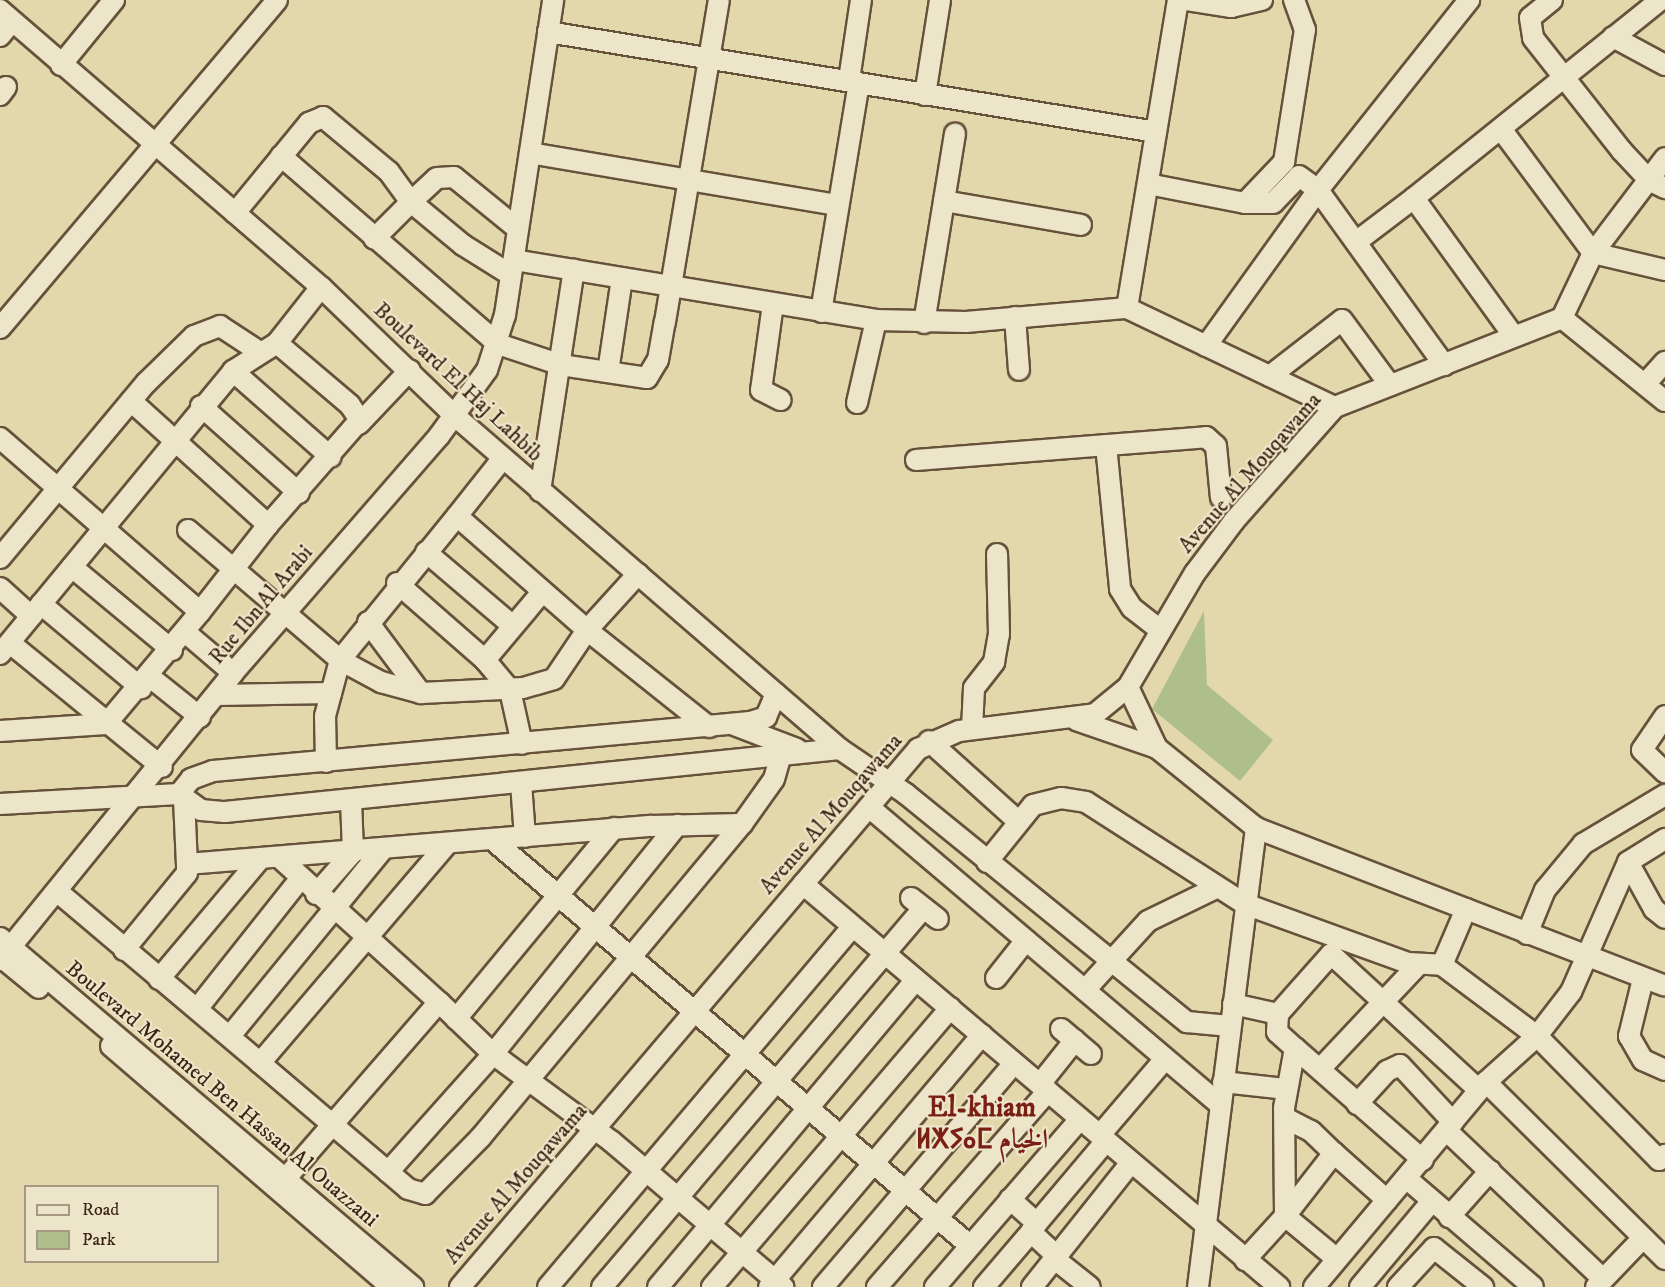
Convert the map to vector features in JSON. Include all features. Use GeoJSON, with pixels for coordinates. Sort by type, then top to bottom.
{"type":"FeatureCollection","features":[{"type":"Feature","properties":{"kind":"street"},"geometry":{"type":"LineString","coordinates":[[61,65],[114,0]]}},
{"type":"Feature","properties":{"kind":"street"},"geometry":{"type":"LineString","coordinates":[[0,328],[157,147],[277,0]]}},
{"type":"Feature","properties":{"kind":"street","name":"Rue Ibn Al Arabi"},"geometry":{"type":"LineString","coordinates":[[3,952],[58,892],[138,793],[162,767],[233,673],[284,612],[454,416],[498,345],[554,0]]}},
{"type":"Feature","properties":{"kind":"street"},"geometry":{"type":"LineString","coordinates":[[281,156],[498,345],[561,365],[644,378],[655,370],[672,287],[687,180],[719,0]]}},
{"type":"Feature","properties":{"kind":"street"},"geometry":{"type":"LineString","coordinates":[[821,312],[854,82],[861,0]]}},
{"type":"Feature","properties":{"kind":"street"},"geometry":{"type":"LineString","coordinates":[[925,95],[940,0]]}},
{"type":"Feature","properties":{"kind":"street"},"geometry":{"type":"LineString","coordinates":[[1127,308],[1178,0]]}},
{"type":"Feature","properties":{"kind":"street"},"geometry":{"type":"LineString","coordinates":[[1187,0],[1231,7],[1262,0]]}},
{"type":"Feature","properties":{"kind":"street"},"geometry":{"type":"LineString","coordinates":[[1149,184],[1245,203],[1273,203],[1291,169],[1305,30],[1293,0]]}},
{"type":"Feature","properties":{"kind":"street"},"geometry":{"type":"LineString","coordinates":[[1206,346],[1318,190],[1469,0]]}},
{"type":"Feature","properties":{"kind":"street"},"geometry":{"type":"LineString","coordinates":[[1552,0],[1536,11],[1527,27],[1563,78],[1657,184]]}},
{"type":"Feature","properties":{"kind":"street"},"geometry":{"type":"LineString","coordinates":[[1356,242],[1501,129],[1613,38],[1652,3]]}},
{"type":"Feature","properties":{"kind":"street","name":"Boulevard El Haj Lahbib"},"geometry":{"type":"LineString","coordinates":[[4,22],[61,65],[321,287],[410,370],[454,416],[840,749],[889,782],[1108,962],[1187,1022],[1230,1026]]}},
{"type":"Feature","properties":{"kind":"street"},"geometry":{"type":"LineString","coordinates":[[548,32],[1156,132]]}},
{"type":"Feature","properties":{"kind":"street"},"geometry":{"type":"LineString","coordinates":[[1613,38],[1665,65]]}},
{"type":"Feature","properties":{"kind":"street"},"geometry":{"type":"LineString","coordinates":[[235,213],[309,123],[323,117],[389,172],[411,202],[454,239],[512,268],[574,270],[876,320],[924,323],[1127,308],[1335,407]]}},
{"type":"Feature","properties":{"kind":"street"},"geometry":{"type":"LineString","coordinates":[[1501,129],[1593,253],[1665,270]]}},
{"type":"Feature","properties":{"kind":"street"},"geometry":{"type":"LineString","coordinates":[[924,323],[955,134]]}},
{"type":"Feature","properties":{"kind":"street"},"geometry":{"type":"LineString","coordinates":[[530,153],[837,205]]}},
{"type":"Feature","properties":{"kind":"street"},"geometry":{"type":"LineString","coordinates":[[1665,158],[1657,184],[1593,253],[1562,318],[1665,401]]}},
{"type":"Feature","properties":{"kind":"street"},"geometry":{"type":"LineString","coordinates":[[1291,169],[1318,190],[1444,365]]}},
{"type":"Feature","properties":{"kind":"street"},"geometry":{"type":"LineString","coordinates":[[374,239],[437,178],[454,177],[518,229]]}},
{"type":"Feature","properties":{"kind":"street"},"geometry":{"type":"LineString","coordinates":[[1414,198],[1513,335]]}},
{"type":"Feature","properties":{"kind":"street"},"geometry":{"type":"LineString","coordinates":[[944,201],[1081,225]]}},
{"type":"Feature","properties":{"kind":"street"},"geometry":{"type":"LineString","coordinates":[[540,491],[574,270]]}},
{"type":"Feature","properties":{"kind":"street"},"geometry":{"type":"LineString","coordinates":[[608,372],[622,278]]}},
{"type":"Feature","properties":{"kind":"street"},"geometry":{"type":"LineString","coordinates":[[162,767],[5,648],[201,406],[233,371],[258,351],[277,344],[321,287]]}},
{"type":"Feature","properties":{"kind":"street"},"geometry":{"type":"LineString","coordinates":[[773,304],[761,390],[782,400]]}},
{"type":"Feature","properties":{"kind":"street"},"geometry":{"type":"LineString","coordinates":[[1015,318],[1019,370]]}},
{"type":"Feature","properties":{"kind":"street","name":"Avenue Al Mouqawama"},"geometry":{"type":"LineString","coordinates":[[459,1287],[593,1133],[889,782],[928,741],[972,729],[1076,720],[1095,714],[1128,687],[1160,630],[1234,521],[1335,407],[1444,365],[1513,335],[1562,318]]}},
{"type":"Feature","properties":{"kind":"street"},"geometry":{"type":"LineString","coordinates":[[857,404],[876,320]]}},
{"type":"Feature","properties":{"kind":"street"},"geometry":{"type":"LineString","coordinates":[[1269,376],[1342,320],[1390,385]]}},
{"type":"Feature","properties":{"kind":"street"},"geometry":{"type":"LineString","coordinates":[[0,558],[55,488],[131,401],[205,328],[220,326],[258,351]]}},
{"type":"Feature","properties":{"kind":"street"},"geometry":{"type":"LineString","coordinates":[[277,344],[350,405],[359,424]]}},
{"type":"Feature","properties":{"kind":"street"},"geometry":{"type":"LineString","coordinates":[[1645,384],[1665,362]]}},
{"type":"Feature","properties":{"kind":"street"},"geometry":{"type":"LineString","coordinates":[[0,731],[106,724],[146,682],[268,525],[410,370]]}},
{"type":"Feature","properties":{"kind":"street"},"geometry":{"type":"LineString","coordinates":[[233,371],[331,457]]}},
{"type":"Feature","properties":{"kind":"street"},"geometry":{"type":"LineString","coordinates":[[131,401],[268,525]]}},
{"type":"Feature","properties":{"kind":"street"},"geometry":{"type":"LineString","coordinates":[[201,406],[299,493]]}},
{"type":"Feature","properties":{"kind":"street"},"geometry":{"type":"LineString","coordinates":[[0,438],[200,612]]}},
{"type":"Feature","properties":{"kind":"street"},"geometry":{"type":"LineString","coordinates":[[916,460],[1214,439],[1221,498]]}},
{"type":"Feature","properties":{"kind":"street"},"geometry":{"type":"LineString","coordinates":[[1106,445],[1120,589],[1132,608],[1160,630]]}},
{"type":"Feature","properties":{"kind":"street"},"geometry":{"type":"LineString","coordinates":[[326,762],[332,693],[340,660],[397,583],[457,516],[503,458]]}},
{"type":"Feature","properties":{"kind":"street"},"geometry":{"type":"LineString","coordinates":[[457,516],[587,630],[709,727]]}},
{"type":"Feature","properties":{"kind":"street"},"geometry":{"type":"LineString","coordinates":[[188,530],[340,660],[381,682],[421,693],[510,690],[554,679],[587,630],[638,573]]}},
{"type":"Feature","properties":{"kind":"street"},"geometry":{"type":"LineString","coordinates":[[426,552],[513,626]]}},
{"type":"Feature","properties":{"kind":"street"},"geometry":{"type":"LineString","coordinates":[[972,729],[974,688],[994,662],[999,634],[997,554]]}},
{"type":"Feature","properties":{"kind":"street"},"geometry":{"type":"LineString","coordinates":[[72,567],[172,650]]}},
{"type":"Feature","properties":{"kind":"street"},"geometry":{"type":"LineString","coordinates":[[397,583],[484,660],[510,690],[522,744]]}},
{"type":"Feature","properties":{"kind":"street"},"geometry":{"type":"LineString","coordinates":[[0,588],[200,717]]}},
{"type":"Feature","properties":{"kind":"street"},"geometry":{"type":"LineString","coordinates":[[484,660],[542,592]]}},
{"type":"Feature","properties":{"kind":"street"},"geometry":{"type":"LineString","coordinates":[[368,622],[421,693]]}},
{"type":"Feature","properties":{"kind":"street"},"geometry":{"type":"LineString","coordinates":[[185,632],[233,673]]}},
{"type":"Feature","properties":{"kind":"street"},"geometry":{"type":"LineString","coordinates":[[1128,687],[1157,748]]}},
{"type":"Feature","properties":{"kind":"street"},"geometry":{"type":"LineString","coordinates":[[217,695],[332,693]]}},
{"type":"Feature","properties":{"kind":"street"},"geometry":{"type":"LineString","coordinates":[[124,951],[187,873],[182,796],[204,772],[734,724],[766,717],[776,694]]}},
{"type":"Feature","properties":{"kind":"street"},"geometry":{"type":"LineString","coordinates":[[1665,716],[1642,750],[1665,772]]}},
{"type":"Feature","properties":{"kind":"street"},"geometry":{"type":"LineString","coordinates":[[1076,720],[1157,748],[1256,828],[1586,958],[1665,986]]}},
{"type":"Feature","properties":{"kind":"street"},"geometry":{"type":"LineString","coordinates":[[734,724],[766,741],[808,752]]}},
{"type":"Feature","properties":{"kind":"street"},"geometry":{"type":"LineString","coordinates":[[928,741],[1018,821]]}},
{"type":"Feature","properties":{"kind":"street"},"geometry":{"type":"LineString","coordinates":[[0,804],[138,793],[182,796],[201,810],[225,812],[840,749]]}},
{"type":"Feature","properties":{"kind":"street"},"geometry":{"type":"LineString","coordinates":[[58,892],[124,951],[230,1036],[388,1172],[412,1191],[432,1190],[632,959],[741,824],[774,779],[781,755]]}},
{"type":"Feature","properties":{"kind":"street"},"geometry":{"type":"LineString","coordinates":[[521,783],[525,837]]}},
{"type":"Feature","properties":{"kind":"street"},"geometry":{"type":"LineString","coordinates":[[1527,934],[1545,890],[1583,844],[1665,795]]}},
{"type":"Feature","properties":{"kind":"street"},"geometry":{"type":"LineString","coordinates":[[315,894],[353,852],[351,800]]}},
{"type":"Feature","properties":{"kind":"street"},"geometry":{"type":"LineString","coordinates":[[987,862],[1018,821],[1044,800],[1086,802],[1216,888],[1245,904],[1324,934],[1418,965],[1442,965],[1537,1036],[1663,1160]]}},
{"type":"Feature","properties":{"kind":"street"},"geometry":{"type":"LineString","coordinates":[[869,807],[1221,1105]]}},
{"type":"Feature","properties":{"kind":"street"},"geometry":{"type":"LineString","coordinates":[[187,864],[494,841],[614,828],[741,824]]}},
{"type":"Feature","properties":{"kind":"street"},"geometry":{"type":"LineString","coordinates":[[388,1172],[493,1054],[677,825]]}},
{"type":"Feature","properties":{"kind":"street"},"geometry":{"type":"LineString","coordinates":[[456,1019],[614,828]]}},
{"type":"Feature","properties":{"kind":"street"},"geometry":{"type":"LineString","coordinates":[[1198,1287],[1256,828]]}},
{"type":"Feature","properties":{"kind":"street"},"geometry":{"type":"LineString","coordinates":[[1314,1287],[1423,1160],[1482,1086],[1537,1036],[1572,992],[1628,862],[1665,839]]}},
{"type":"Feature","properties":{"kind":"street"},"geometry":{"type":"LineString","coordinates":[[494,841],[968,1244]]}},
{"type":"Feature","properties":{"kind":"street"},"geometry":{"type":"LineString","coordinates":[[260,1064],[447,844]]}},
{"type":"Feature","properties":{"kind":"street"},"geometry":{"type":"LineString","coordinates":[[230,1036],[335,912],[384,848]]}},
{"type":"Feature","properties":{"kind":"street"},"geometry":{"type":"LineString","coordinates":[[280,858],[315,894],[439,1002],[493,1054],[645,1171],[776,1284],[982,1035]]}},
{"type":"Feature","properties":{"kind":"street"},"geometry":{"type":"LineString","coordinates":[[159,979],[260,859]]}},
{"type":"Feature","properties":{"kind":"street"},"geometry":{"type":"LineString","coordinates":[[1628,862],[1654,909],[1665,918]]}},
{"type":"Feature","properties":{"kind":"street"},"geometry":{"type":"LineString","coordinates":[[197,1009],[300,879]]}},
{"type":"Feature","properties":{"kind":"street"},"geometry":{"type":"LineString","coordinates":[[803,884],[1103,1138],[1130,1164],[1206,1224],[1279,1287]]}},
{"type":"Feature","properties":{"kind":"street"},"geometry":{"type":"LineString","coordinates":[[1085,990],[1108,962],[1148,921],[1216,888]]}},
{"type":"Feature","properties":{"kind":"street"},"geometry":{"type":"LineString","coordinates":[[602,1287],[924,908]]}},
{"type":"Feature","properties":{"kind":"street"},"geometry":{"type":"LineString","coordinates":[[1442,965],[1466,909]]}},
{"type":"Feature","properties":{"kind":"street"},"geometry":{"type":"LineString","coordinates":[[548,1287],[852,927]]}},
{"type":"Feature","properties":{"kind":"street"},"geometry":{"type":"LineString","coordinates":[[1324,934],[1331,954],[1381,1003],[1482,1086],[1665,1258]]}},
{"type":"Feature","properties":{"kind":"street"},"geometry":{"type":"LineString","coordinates":[[996,978],[1026,940]]}},
{"type":"Feature","properties":{"kind":"street","name":"Boulevard Mohamed Ben Hassan Al Ouazzani"},"geometry":{"type":"LineString","coordinates":[[3,952],[286,1178],[388,1283]]}},
{"type":"Feature","properties":{"kind":"street","name":"Boulevard Mohamed Ben Hassan Al Ouazzani"},"geometry":{"type":"LineString","coordinates":[[3,952],[388,1283],[413,1287]]}},
{"type":"Feature","properties":{"kind":"street"},"geometry":{"type":"LineString","coordinates":[[1331,954],[1278,1014],[1277,1032],[1423,1160]]}},
{"type":"Feature","properties":{"kind":"street"},"geometry":{"type":"LineString","coordinates":[[1320,1069],[1418,965]]}},
{"type":"Feature","properties":{"kind":"street"},"geometry":{"type":"LineString","coordinates":[[1643,979],[1629,1036],[1643,1060],[1665,1070]]}},
{"type":"Feature","properties":{"kind":"street"},"geometry":{"type":"LineString","coordinates":[[658,1287],[916,980]]}},
{"type":"Feature","properties":{"kind":"street"},"geometry":{"type":"LineString","coordinates":[[286,1178],[439,1002]]}},
{"type":"Feature","properties":{"kind":"street"},"geometry":{"type":"LineString","coordinates":[[1233,1004],[1278,1014]]}},
{"type":"Feature","properties":{"kind":"street"},"geometry":{"type":"LineString","coordinates":[[712,1287],[950,1008]]}},
{"type":"Feature","properties":{"kind":"street"},"geometry":{"type":"LineString","coordinates":[[877,1287],[937,1219],[1044,1088],[1068,1034],[1091,1053]]}},
{"type":"Feature","properties":{"kind":"street"},"geometry":{"type":"LineString","coordinates":[[1285,1216],[1285,1089],[1295,1048]]}},
{"type":"Feature","properties":{"kind":"street"},"geometry":{"type":"LineString","coordinates":[[984,1287],[1034,1228],[1165,1059]]}},
{"type":"Feature","properties":{"kind":"street"},"geometry":{"type":"LineString","coordinates":[[823,1287],[1014,1063]]}},
{"type":"Feature","properties":{"kind":"street"},"geometry":{"type":"LineString","coordinates":[[1358,1104],[1387,1071],[1400,1065],[1490,1171],[1600,1283],[1643,1238]]}},
{"type":"Feature","properties":{"kind":"street"},"geometry":{"type":"LineString","coordinates":[[1223,1082],[1285,1089]]}},
{"type":"Feature","properties":{"kind":"street"},"geometry":{"type":"LineString","coordinates":[[1285,1118],[1311,1131],[1387,1200]]}},
{"type":"Feature","properties":{"kind":"street"},"geometry":{"type":"LineString","coordinates":[[934,1287],[968,1244],[1010,1200],[1080,1119]]}},
{"type":"Feature","properties":{"kind":"street"},"geometry":{"type":"LineString","coordinates":[[1245,1260],[1285,1216],[1334,1152]]}},
{"type":"Feature","properties":{"kind":"street"},"geometry":{"type":"LineString","coordinates":[[1032,1287],[1130,1164]]}},
{"type":"Feature","properties":{"kind":"street"},"geometry":{"type":"LineString","coordinates":[[1449,1217],[1490,1171]]}},
{"type":"Feature","properties":{"kind":"street"},"geometry":{"type":"LineString","coordinates":[[1406,1178],[1533,1287]]}},
{"type":"Feature","properties":{"kind":"street"},"geometry":{"type":"LineString","coordinates":[[1010,1200],[1057,1258],[1084,1286]]}},
{"type":"Feature","properties":{"kind":"street"},"geometry":{"type":"LineString","coordinates":[[1360,1287],[1431,1201]]}},
{"type":"Feature","properties":{"kind":"street"},"geometry":{"type":"LineString","coordinates":[[1285,1216],[1337,1259]]}},
{"type":"Feature","properties":{"kind":"street"},"geometry":{"type":"LineString","coordinates":[[1359,1234],[1386,1256],[1401,1283],[1434,1248],[1483,1287]]}},
{"type":"Feature","properties":{"kind":"green space"},"geometry":{"type":"Polygon","coordinates":[[[1204,611],[1207,685],[1273,740],[1240,781],[1152,709],[1204,611]]]}},
{"type":"Feature","properties":{"kind":"district","name":"El-khiam ⵍⵅⵢⴰⵎ الخيام"},"geometry":{"type":"Point","coordinates":[982,1124]}}]}
